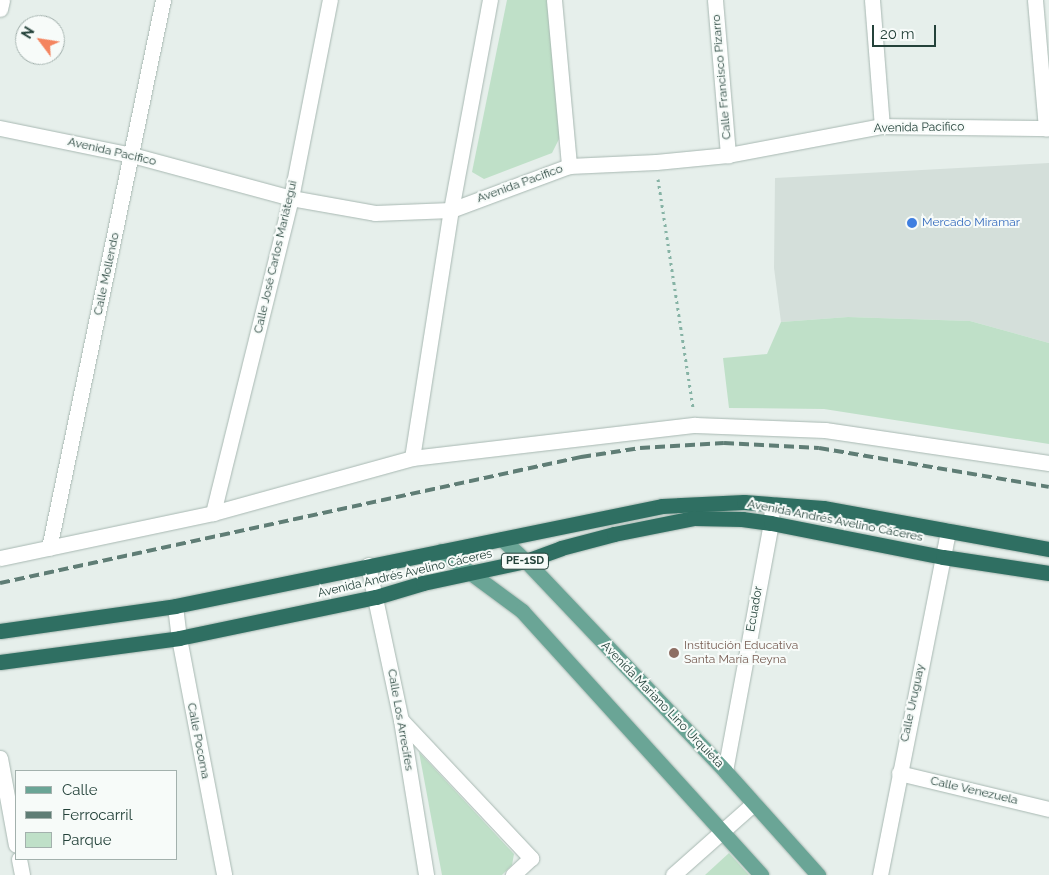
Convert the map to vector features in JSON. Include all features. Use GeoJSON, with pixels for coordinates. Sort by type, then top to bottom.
{"type":"FeatureCollection","features":[{"type":"Feature","properties":{"kind":"highway","name":"Avenida Andrés Avelino Cáceres"},"geometry":{"type":"LineString","coordinates":[[0,631],[175,606],[662,506],[744,502],[823,508],[1049,549]]}},
{"type":"Feature","properties":{"kind":"highway","name":"Avenida Andrés Avelino Cáceres"},"geometry":{"type":"LineString","coordinates":[[0,662],[179,638],[376,596],[526,561],[587,541],[694,518],[742,519],[771,523],[943,557],[1049,574]]}},
{"type":"Feature","properties":{"kind":"main road","name":"Avenida Mariano Lino Urquieta"},"geometry":{"type":"LineString","coordinates":[[502,539],[526,561],[725,771],[818,875]]}},
{"type":"Feature","properties":{"kind":"main road"},"geometry":{"type":"LineString","coordinates":[[441,551],[522,611],[761,875]]}},
{"type":"Feature","properties":{"kind":"street"},"geometry":{"type":"LineString","coordinates":[[0,9],[2,0]]}},
{"type":"Feature","properties":{"kind":"street","name":"Calle Mollendo"},"geometry":{"type":"LineString","coordinates":[[49,548],[163,0]]}},
{"type":"Feature","properties":{"kind":"street","name":"Calle José Carlos Mariátegui"},"geometry":{"type":"LineString","coordinates":[[213,512],[291,198],[330,0]]}},
{"type":"Feature","properties":{"kind":"street"},"geometry":{"type":"LineString","coordinates":[[412,458],[451,210],[490,0]]}},
{"type":"Feature","properties":{"kind":"street"},"geometry":{"type":"LineString","coordinates":[[554,0],[568,166]]}},
{"type":"Feature","properties":{"kind":"street","name":"Calle Francisco Pizarro"},"geometry":{"type":"LineString","coordinates":[[715,0],[728,155]]}},
{"type":"Feature","properties":{"kind":"street"},"geometry":{"type":"LineString","coordinates":[[872,0],[882,126]]}},
{"type":"Feature","properties":{"kind":"street"},"geometry":{"type":"LineString","coordinates":[[1035,0],[1048,129]]}},
{"type":"Feature","properties":{"kind":"street","name":"Avenida Pacifico"},"geometry":{"type":"LineString","coordinates":[[0,128],[132,155],[291,198],[375,213],[451,210],[568,166],[656,162],[728,155],[882,126],[1048,129]]}},
{"type":"Feature","properties":{"kind":"street"},"geometry":{"type":"LineString","coordinates":[[0,558],[213,512],[412,458],[695,425],[826,430],[1049,463]]}},
{"type":"Feature","properties":{"kind":"street","name":"Ecuador"},"geometry":{"type":"LineString","coordinates":[[725,771],[771,523],[772,504]]}},
{"type":"Feature","properties":{"kind":"street","name":"Calle Uruguay"},"geometry":{"type":"LineString","coordinates":[[880,875],[898,773],[948,531]]}},
{"type":"Feature","properties":{"kind":"street","name":"Calle Los Arrecifes"},"geometry":{"type":"LineString","coordinates":[[368,565],[401,720],[426,875]]}},
{"type":"Feature","properties":{"kind":"street","name":"Calle Pocoma"},"geometry":{"type":"LineString","coordinates":[[175,606],[179,638],[224,875]]}},
{"type":"Feature","properties":{"kind":"street"},"geometry":{"type":"LineString","coordinates":[[401,720],[531,858],[513,875]]}},
{"type":"Feature","properties":{"kind":"street"},"geometry":{"type":"LineString","coordinates":[[0,758],[15,840]]}},
{"type":"Feature","properties":{"kind":"street","name":"Calle Venezuela"},"geometry":{"type":"LineString","coordinates":[[898,773],[1049,809]]}},
{"type":"Feature","properties":{"kind":"street"},"geometry":{"type":"LineString","coordinates":[[673,875],[754,803]]}},
{"type":"Feature","properties":{"kind":"street"},"geometry":{"type":"LineString","coordinates":[[19,860],[22,875]]}},
{"type":"Feature","properties":{"kind":"path"},"geometry":{"type":"LineString","coordinates":[[656,162],[695,425]]}},
{"type":"Feature","properties":{"kind":"shaded area","name":"Mercado Miramar"},"geometry":{"type":"Polygon","coordinates":[[[1049,163],[1049,343],[970,321],[848,317],[781,322],[774,268],[775,178],[1049,163]]]}},
{"type":"Feature","properties":{"kind":"green space"},"geometry":{"type":"Polygon","coordinates":[[[507,0],[547,0],[560,137],[552,153],[484,179],[472,172],[507,0]]]}},
{"type":"Feature","properties":{"kind":"green space"},"geometry":{"type":"Polygon","coordinates":[[[848,317],[970,321],[1049,343],[1049,444],[824,409],[729,408],[723,358],[767,354],[781,322],[848,317]]]}},
{"type":"Feature","properties":{"kind":"green space"},"geometry":{"type":"Polygon","coordinates":[[[419,752],[514,854],[512,865],[502,875],[442,875],[419,752]]]}},
{"type":"Feature","properties":{"kind":"green space"},"geometry":{"type":"Polygon","coordinates":[[[729,853],[749,875],[705,875],[729,853]]]}},
{"type":"Feature","properties":{"kind":"railway"},"geometry":{"type":"LineString","coordinates":[[0,583],[581,457],[640,448],[724,443],[819,448],[1049,487]]}},
{"type":"Feature","properties":{"kind":"place","name":"Mercado Miramar"},"geometry":{"type":"Point","coordinates":[912,223]}},
{"type":"Feature","properties":{"kind":"place","name":"Institución Educativa Santa María Reyna"},"geometry":{"type":"Point","coordinates":[674,653]}}]}
